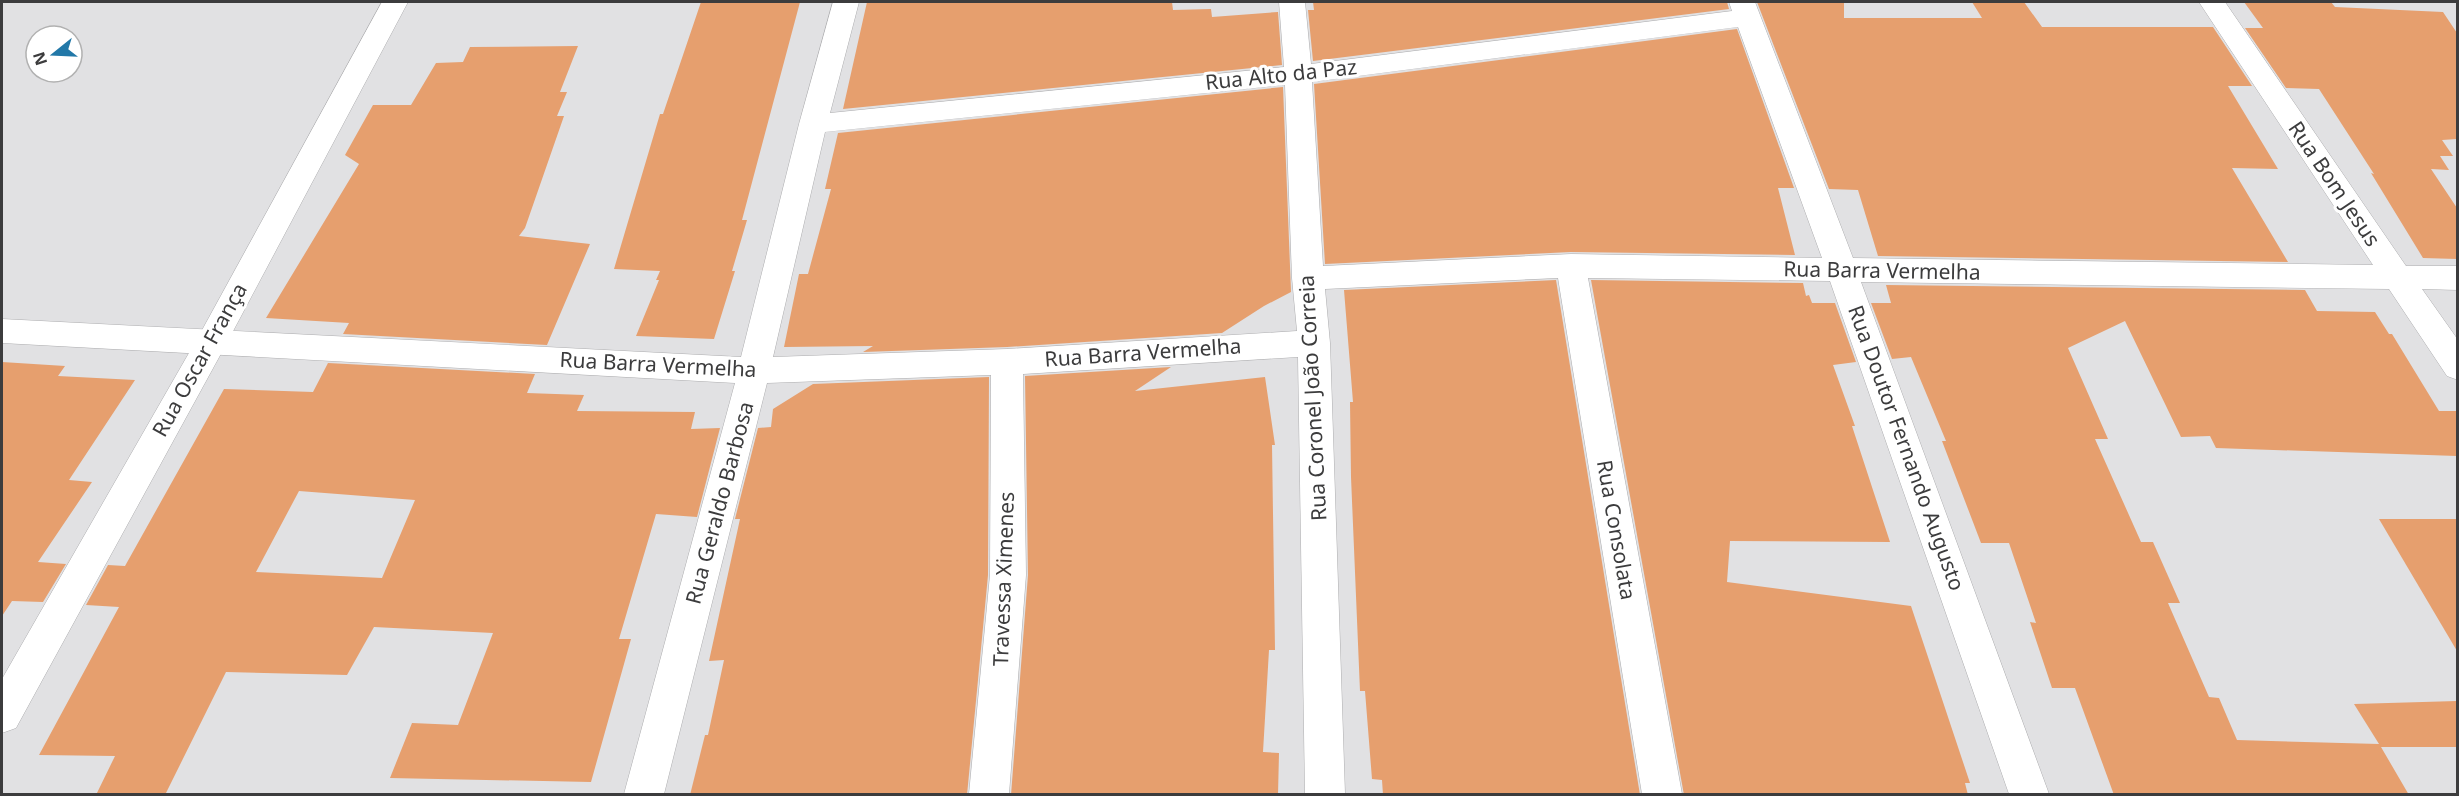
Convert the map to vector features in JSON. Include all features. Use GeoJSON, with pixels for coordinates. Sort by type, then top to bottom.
{"type":"FeatureCollection","features":[{"type":"Feature","properties":{"kind":"street","name":"Rua Oscar França"},"geometry":{"type":"LineString","coordinates":[[2,715],[212,341],[395,2]]}},
{"type":"Feature","properties":{"kind":"street","name":"Rua Geraldo Barbosa"},"geometry":{"type":"LineString","coordinates":[[644,795],[754,372],[813,124],[846,2]]}},
{"type":"Feature","properties":{"kind":"street","name":"Rua Coronel João Correia"},"geometry":{"type":"LineString","coordinates":[[1292,2],[1300,74],[1307,278],[1314,343],[1325,795]]}},
{"type":"Feature","properties":{"kind":"street","name":"Rua Bom Jesus"},"geometry":{"type":"LineString","coordinates":[[2212,2],[2457,366]]}},
{"type":"Feature","properties":{"kind":"street","name":"Rua Alto da Paz"},"geometry":{"type":"LineString","coordinates":[[813,124],[1300,74],[1745,9]]}},
{"type":"Feature","properties":{"kind":"street","name":"Rua Doutor Fernando Augusto"},"geometry":{"type":"LineString","coordinates":[[1745,9],[1842,271],[2029,795]]}},
{"type":"Feature","properties":{"kind":"street","name":"Rua Barra Vermelha"},"geometry":{"type":"LineString","coordinates":[[1307,278],[1570,266],[2457,278]]}},
{"type":"Feature","properties":{"kind":"street","name":"Rua Consolata"},"geometry":{"type":"LineString","coordinates":[[1570,266],[1662,795]]}},
{"type":"Feature","properties":{"kind":"street","name":"Rua Barra Vermelha"},"geometry":{"type":"LineString","coordinates":[[2,331],[754,372],[1007,362],[1314,343]]}},
{"type":"Feature","properties":{"kind":"street","name":"Travessa Ximenes"},"geometry":{"type":"LineString","coordinates":[[989,795],[1008,575],[1007,362]]}},
{"type":"Feature","properties":{"kind":"building"},"geometry":{"type":"Polygon","coordinates":[[[701,2],[800,2],[742,220],[747,220],[732,271],[735,271],[714,339],[636,336],[659,280],[656,280],[660,271],[614,269],[660,114],[663,114],[701,2]]]}},
{"type":"Feature","properties":{"kind":"building"},"geometry":{"type":"Polygon","coordinates":[[[867,2],[1172,2],[1173,10],[1211,9],[1212,17],[1278,12],[1282,65],[843,109],[867,2]]]}},
{"type":"Feature","properties":{"kind":"building"},"geometry":{"type":"Polygon","coordinates":[[[1313,2],[1727,2],[1729,9],[1313,61],[1308,10],[1314,10],[1313,2]]]}},
{"type":"Feature","properties":{"kind":"building"},"geometry":{"type":"Polygon","coordinates":[[[1757,2],[1844,2],[1844,18],[1982,18],[1972,2],[2024,2],[2042,27],[2213,27],[2252,86],[2228,86],[2278,169],[2232,168],[2288,262],[1878,256],[1858,190],[1829,189],[1757,2]]]}},
{"type":"Feature","properties":{"kind":"building"},"geometry":{"type":"Polygon","coordinates":[[[2244,2],[2331,2],[2335,7],[2443,12],[2457,33],[2457,139],[2442,140],[2453,156],[2440,156],[2449,170],[2431,169],[2457,208],[2457,259],[2423,258],[2371,173],[2374,174],[2319,89],[2286,88],[2245,28],[2263,28],[2244,2]]]}},
{"type":"Feature","properties":{"kind":"building"},"geometry":{"type":"Polygon","coordinates":[[[1737,29],[1794,188],[1778,188],[1795,255],[1571,252],[1325,264],[1314,84],[1737,29]]]}},
{"type":"Feature","properties":{"kind":"building"},"geometry":{"type":"Polygon","coordinates":[[[578,46],[560,92],[567,92],[557,116],[564,116],[525,228],[519,236],[590,244],[547,345],[343,334],[349,323],[266,318],[359,164],[345,155],[373,105],[411,105],[436,63],[463,62],[470,47],[578,46]]]}},
{"type":"Feature","properties":{"kind":"building"},"geometry":{"type":"Polygon","coordinates":[[[1283,87],[1291,292],[1222,333],[1007,347],[863,352],[873,346],[784,347],[799,274],[808,274],[831,189],[825,189],[838,133],[1283,87]]]}},
{"type":"Feature","properties":{"kind":"building"},"geometry":{"type":"Polygon","coordinates":[[[1556,280],[1640,795],[1383,795],[1382,780],[1372,779],[1365,691],[1360,691],[1351,477],[1350,402],[1353,402],[1344,290],[1556,280]]]}},
{"type":"Feature","properties":{"kind":"building"},"geometry":{"type":"Polygon","coordinates":[[[1591,280],[1803,283],[1806,296],[1809,295],[1812,303],[1835,303],[1856,362],[1833,365],[1855,426],[1852,426],[1890,542],[1730,541],[1727,582],[1911,606],[1970,783],[1965,783],[1968,795],[1684,795],[1591,280]]]}},
{"type":"Feature","properties":{"kind":"building"},"geometry":{"type":"Polygon","coordinates":[[[1886,285],[2305,290],[2317,311],[2375,312],[2389,334],[2392,334],[2439,411],[2457,411],[2457,456],[2216,448],[2210,436],[2181,437],[2125,321],[2068,348],[2108,439],[2095,439],[2141,542],[2153,542],[2180,603],[2168,603],[2209,697],[2219,698],[2237,740],[2379,744],[2354,704],[2457,701],[2457,747],[2381,747],[2409,795],[2114,795],[2075,688],[2052,688],[2030,622],[2036,623],[2009,543],[1981,543],[1942,441],[1946,441],[1911,357],[1892,359],[1871,303],[1891,303],[1886,285]]]}},
{"type":"Feature","properties":{"kind":"building"},"geometry":{"type":"Polygon","coordinates":[[[2,362],[65,366],[58,376],[135,380],[69,480],[92,482],[38,562],[66,564],[43,602],[12,601],[2,616],[2,362]]]}},
{"type":"Feature","properties":{"kind":"building"},"geometry":{"type":"Polygon","coordinates":[[[328,363],[535,374],[527,393],[584,395],[577,411],[695,412],[691,429],[720,428],[697,517],[656,514],[619,639],[631,639],[591,782],[390,778],[412,723],[458,725],[493,633],[374,627],[347,675],[226,672],[165,795],[96,795],[115,756],[39,755],[119,607],[86,605],[108,565],[125,566],[224,389],[313,392],[328,363]],[[299,491],[256,572],[382,578],[415,500],[299,491]]]}},
{"type":"Feature","properties":{"kind":"building"},"geometry":{"type":"Polygon","coordinates":[[[1171,367],[1135,391],[1265,377],[1275,445],[1272,445],[1275,650],[1269,650],[1263,752],[1279,753],[1278,795],[1011,795],[1028,575],[1025,376],[1171,367]]]}},
{"type":"Feature","properties":{"kind":"building"},"geometry":{"type":"Polygon","coordinates":[[[989,377],[988,575],[967,795],[690,795],[705,735],[708,735],[724,660],[709,661],[740,519],[735,519],[758,428],[771,427],[773,409],[813,384],[989,377]]]}},
{"type":"Feature","properties":{"kind":"building"},"geometry":{"type":"Polygon","coordinates":[[[2379,519],[2457,519],[2457,651],[2379,519]]]}}]}
